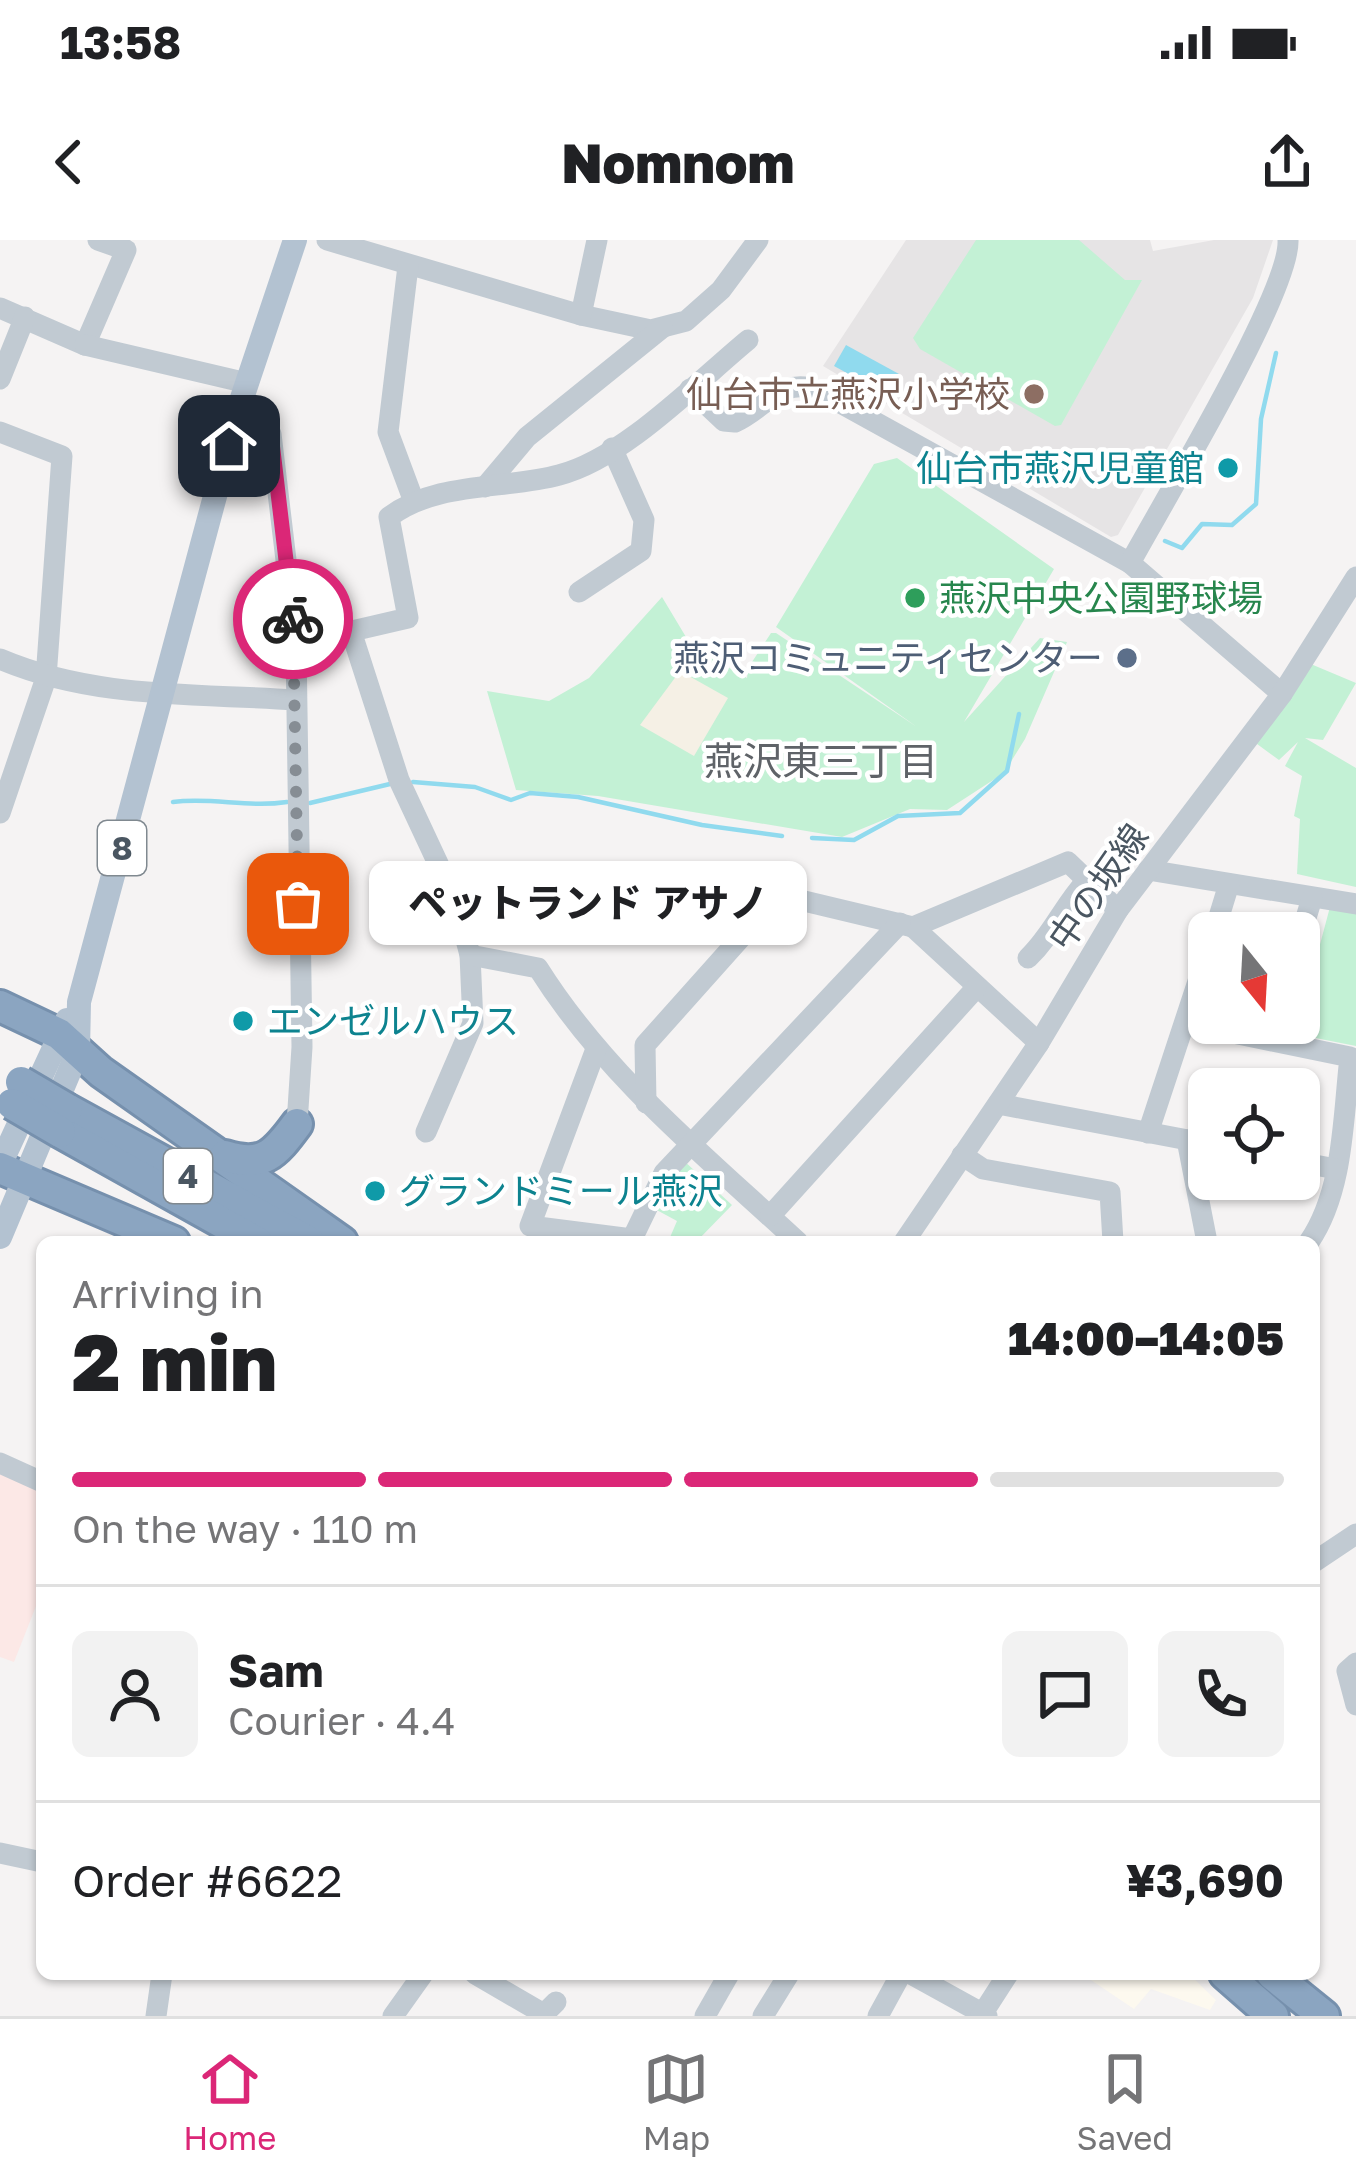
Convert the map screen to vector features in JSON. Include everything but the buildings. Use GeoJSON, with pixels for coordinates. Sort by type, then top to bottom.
{"type":"FeatureCollection","features":[{"type":"Feature","properties":{"kind":"highway"},"geometry":{"type":"LineString","coordinates":[[0,1006],[69,1043],[333,1236]]}},
{"type":"Feature","properties":{"kind":"highway","name":"4"},"geometry":{"type":"LineString","coordinates":[[8,1088],[248,1236]]}},
{"type":"Feature","properties":{"kind":"highway","name":"4"},"geometry":{"type":"LineString","coordinates":[[64,1120],[297,1236]]}},
{"type":"Feature","properties":{"kind":"highway"},"geometry":{"type":"LineString","coordinates":[[222,1156],[248,1164],[267,1159],[297,1124]]}},
{"type":"Feature","properties":{"kind":"highway"},"geometry":{"type":"LineString","coordinates":[[287,1205],[297,1124]]}},
{"type":"Feature","properties":{"kind":"highway"},"geometry":{"type":"LineString","coordinates":[[8,1172],[160,1236]]}},
{"type":"Feature","properties":{"kind":"highway"},"geometry":{"type":"LineString","coordinates":[[1232,1980],[1273,2016]]}},
{"type":"Feature","properties":{"kind":"highway"},"geometry":{"type":"LineString","coordinates":[[1279,1980],[1324,2016]]}},
{"type":"Feature","properties":{"kind":"main road","name":"8"},"geometry":{"type":"LineString","coordinates":[[0,1238],[8,1172],[69,1043],[243,395],[295,240]]}},
{"type":"Feature","properties":{"kind":"street"},"geometry":{"type":"LineString","coordinates":[[85,345],[128,245],[98,240]]}},
{"type":"Feature","properties":{"kind":"street"},"geometry":{"type":"LineString","coordinates":[[327,240],[580,315],[651,330],[686,321],[721,290],[758,240]]}},
{"type":"Feature","properties":{"kind":"street"},"geometry":{"type":"LineString","coordinates":[[580,315],[597,240]]}},
{"type":"Feature","properties":{"kind":"street"},"geometry":{"type":"LineString","coordinates":[[1130,562],[1252,338],[1289,258],[1288,240]]}},
{"type":"Feature","properties":{"kind":"street"},"geometry":{"type":"LineString","coordinates":[[409,266],[388,432],[412,499]]}},
{"type":"Feature","properties":{"kind":"street"},"geometry":{"type":"LineString","coordinates":[[0,308],[85,345],[243,395],[271,434],[296,644],[302,1047],[297,1124]]}},
{"type":"Feature","properties":{"kind":"street"},"geometry":{"type":"LineString","coordinates":[[0,379],[25,317]]}},
{"type":"Feature","properties":{"kind":"street"},"geometry":{"type":"LineString","coordinates":[[484,487],[527,437],[662,327]]}},
{"type":"Feature","properties":{"kind":"street"},"geometry":{"type":"LineString","coordinates":[[296,644],[408,618],[389,517],[412,499],[563,475],[612,448],[748,340]]}},
{"type":"Feature","properties":{"kind":"street"},"geometry":{"type":"LineString","coordinates":[[690,388],[724,421],[744,418],[786,388],[803,384],[1130,562],[1282,694]]}},
{"type":"Feature","properties":{"kind":"street"},"geometry":{"type":"LineString","coordinates":[[0,432],[62,456],[46,678],[0,813]]}},
{"type":"Feature","properties":{"kind":"street"},"geometry":{"type":"LineString","coordinates":[[579,592],[640,551],[644,520],[612,448]]}},
{"type":"Feature","properties":{"kind":"street","name":"中の坂線"},"geometry":{"type":"LineString","coordinates":[[908,1236],[1039,1043],[1118,910],[1353,592]]}},
{"type":"Feature","properties":{"kind":"street"},"geometry":{"type":"LineString","coordinates":[[351,631],[399,781],[456,902],[470,956],[473,1023],[425,1132]]}},
{"type":"Feature","properties":{"kind":"street"},"geometry":{"type":"LineString","coordinates":[[0,658],[46,678],[164,693],[296,700]]}},
{"type":"Feature","properties":{"kind":"street"},"geometry":{"type":"LineString","coordinates":[[633,1236],[664,1173],[907,925],[1068,862],[1118,910]]}},
{"type":"Feature","properties":{"kind":"street"},"geometry":{"type":"LineString","coordinates":[[1148,870],[1356,904]]}},
{"type":"Feature","properties":{"kind":"street"},"geometry":{"type":"LineString","coordinates":[[1028,958],[1055,932],[1065,904],[1087,880]]}},
{"type":"Feature","properties":{"kind":"street"},"geometry":{"type":"LineString","coordinates":[[1220,912],[1229,884]]}},
{"type":"Feature","properties":{"kind":"street"},"geometry":{"type":"LineString","coordinates":[[456,902],[778,895],[907,925],[1039,1043]]}},
{"type":"Feature","properties":{"kind":"street"},"geometry":{"type":"LineString","coordinates":[[646,1103],[645,1045],[778,895]]}},
{"type":"Feature","properties":{"kind":"street"},"geometry":{"type":"LineString","coordinates":[[1308,912],[1312,898]]}},
{"type":"Feature","properties":{"kind":"street"},"geometry":{"type":"LineString","coordinates":[[470,956],[538,968],[596,1049],[646,1103],[792,1236]]}},
{"type":"Feature","properties":{"kind":"street"},"geometry":{"type":"LineString","coordinates":[[770,1216],[976,988]]}},
{"type":"Feature","properties":{"kind":"street"},"geometry":{"type":"LineString","coordinates":[[1148,1132],[1188,1014]]}},
{"type":"Feature","properties":{"kind":"street"},"geometry":{"type":"LineString","coordinates":[[1310,1044],[1350,1057],[1336,1169],[1313,1236]]}},
{"type":"Feature","properties":{"kind":"street"},"geometry":{"type":"LineString","coordinates":[[596,1049],[530,1226],[608,1236]]}},
{"type":"Feature","properties":{"kind":"street"},"geometry":{"type":"LineString","coordinates":[[998,1104],[1188,1140]]}},
{"type":"Feature","properties":{"kind":"street"},"geometry":{"type":"LineString","coordinates":[[962,1156],[983,1169],[1110,1192],[1113,1236]]}},
{"type":"Feature","properties":{"kind":"street"},"geometry":{"type":"LineString","coordinates":[[1320,1166],[1336,1169]]}},
{"type":"Feature","properties":{"kind":"street"},"geometry":{"type":"LineString","coordinates":[[1203,1200],[1206,1236]]}},
{"type":"Feature","properties":{"kind":"street"},"geometry":{"type":"LineString","coordinates":[[0,1463],[36,1479]]}},
{"type":"Feature","properties":{"kind":"street"},"geometry":{"type":"LineString","coordinates":[[1320,1558],[1356,1534]]}},
{"type":"Feature","properties":{"kind":"street"},"geometry":{"type":"LineString","coordinates":[[1356,1664],[1347,1671],[1356,1705]]}},
{"type":"Feature","properties":{"kind":"street"},"geometry":{"type":"LineString","coordinates":[[0,1853],[36,1861]]}},
{"type":"Feature","properties":{"kind":"street"},"geometry":{"type":"LineString","coordinates":[[156,2016],[161,1980]]}},
{"type":"Feature","properties":{"kind":"street"},"geometry":{"type":"LineString","coordinates":[[393,2016],[419,1980]]}},
{"type":"Feature","properties":{"kind":"street"},"geometry":{"type":"LineString","coordinates":[[485,1980],[544,2014],[556,2002]]}},
{"type":"Feature","properties":{"kind":"street"},"geometry":{"type":"LineString","coordinates":[[705,2016],[725,1980]]}},
{"type":"Feature","properties":{"kind":"street"},"geometry":{"type":"LineString","coordinates":[[763,2016],[785,1980]]}},
{"type":"Feature","properties":{"kind":"street"},"geometry":{"type":"LineString","coordinates":[[878,2016],[899,1980]]}},
{"type":"Feature","properties":{"kind":"street"},"geometry":{"type":"LineString","coordinates":[[922,1980],[984,2015],[1004,1980]]}},
{"type":"Feature","properties":{"kind":"shaded area","name":"仙台市立燕沢小学校"},"geometry":{"type":"Polygon","coordinates":[[[906,240],[1150,240],[1153,251],[1214,240],[1273,240],[1253,298],[1118,535],[1111,537],[823,366],[906,240]]]}},
{"type":"Feature","properties":{"kind":"shaded area"},"geometry":{"type":"Polygon","coordinates":[[[0,1474],[36,1487],[36,1606],[14,1662],[0,1657],[0,1474]]]}},
{"type":"Feature","properties":{"kind":"shaded area"},"geometry":{"type":"Polygon","coordinates":[[[1091,1980],[1195,1980],[1216,2000],[1210,2010],[1151,1989],[1134,2009],[1091,1980]]]}},
{"type":"Feature","properties":{"kind":"green space"},"geometry":{"type":"Polygon","coordinates":[[[976,240],[1079,240],[1125,280],[1142,280],[1061,425],[1055,426],[920,349],[913,338],[976,240]]]}},
{"type":"Feature","properties":{"kind":"green space"},"geometry":{"type":"Polygon","coordinates":[[[897,458],[1054,569],[964,722],[1040,638],[1067,642],[1025,739],[1004,773],[947,810],[910,809],[842,837],[598,796],[516,790],[487,691],[549,701],[589,678],[662,597],[692,647],[747,678],[748,668],[771,633],[776,633],[917,727],[776,627],[874,464],[897,458]]]}},
{"type":"Feature","properties":{"kind":"green space"},"geometry":{"type":"Polygon","coordinates":[[[1306,662],[1356,683],[1323,740],[1305,738],[1356,768],[1356,887],[1297,874],[1300,819],[1294,816],[1302,776],[1285,766],[1298,742],[1279,760],[1253,741],[1306,662]]]}},
{"type":"Feature","properties":{"kind":"green space"},"geometry":{"type":"Polygon","coordinates":[[[1330,907],[1356,912],[1356,1046],[1320,1039],[1320,944],[1330,907]]]}},
{"type":"Feature","properties":{"kind":"green space"},"geometry":{"type":"Polygon","coordinates":[[[683,1160],[732,1205],[702,1236],[671,1236],[677,1221],[653,1208],[683,1160]]]}},
{"type":"Feature","properties":{"kind":"sand"},"geometry":{"type":"Polygon","coordinates":[[[680,671],[728,698],[694,756],[640,725],[680,671]]]}},
{"type":"Feature","properties":{"kind":"water"},"geometry":{"type":"Polygon","coordinates":[[[846,345],[899,374],[887,395],[834,366],[846,345]]]}},
{"type":"Feature","properties":{"kind":"waterway"},"geometry":{"type":"LineString","coordinates":[[1165,541],[1182,548],[1202,524],[1232,525],[1256,504],[1261,419],[1276,353]]}},
{"type":"Feature","properties":{"kind":"waterway"},"geometry":{"type":"LineString","coordinates":[[812,838],[854,840],[898,816],[960,813],[1007,771],[1019,714]]}},
{"type":"Feature","properties":{"kind":"waterway"},"geometry":{"type":"LineString","coordinates":[[413,782],[475,787],[511,800],[530,793],[578,797],[702,825],[782,836]]}},
{"type":"Feature","properties":{"kind":"waterway"},"geometry":{"type":"LineString","coordinates":[[310,803],[390,784]]}},
{"type":"Feature","properties":{"kind":"waterway"},"geometry":{"type":"LineString","coordinates":[[173,802],[287,802]]}},
{"type":"Feature","properties":{"kind":"way so far"},"geometry":{"type":"LineString","coordinates":[[293,619],[298,904]]}},
{"type":"Feature","properties":{"kind":"place","name":"仙台市立燕沢小学校"},"geometry":{"type":"Point","coordinates":[1034,394]}},
{"type":"Feature","properties":{"kind":"place","name":"仙台市燕沢児童館"},"geometry":{"type":"Point","coordinates":[1228,468]}},
{"type":"Feature","properties":{"kind":"place","name":"燕沢中央公園野球場"},"geometry":{"type":"Point","coordinates":[915,598]}},
{"type":"Feature","properties":{"kind":"place","name":"燕沢コミュニティセンター"},"geometry":{"type":"Point","coordinates":[1127,658]}},
{"type":"Feature","properties":{"kind":"place","name":"ペットランド アサノ"},"geometry":{"type":"Point","coordinates":[298,904]}},
{"type":"Feature","properties":{"kind":"place","name":"エンゼルハウス"},"geometry":{"type":"Point","coordinates":[243,1021]}},
{"type":"Feature","properties":{"kind":"place","name":"グランドミール燕沢"},"geometry":{"type":"Point","coordinates":[375,1191]}},
{"type":"Feature","properties":{"kind":"district","name":"燕沢東三丁目"},"geometry":{"type":"Point","coordinates":[821,761]}},
{"type":"Feature","properties":{"kind":"route"},"geometry":{"type":"LineString","coordinates":[[229,446],[239,407],[260,413],[271,434],[293,619]]}}]}
